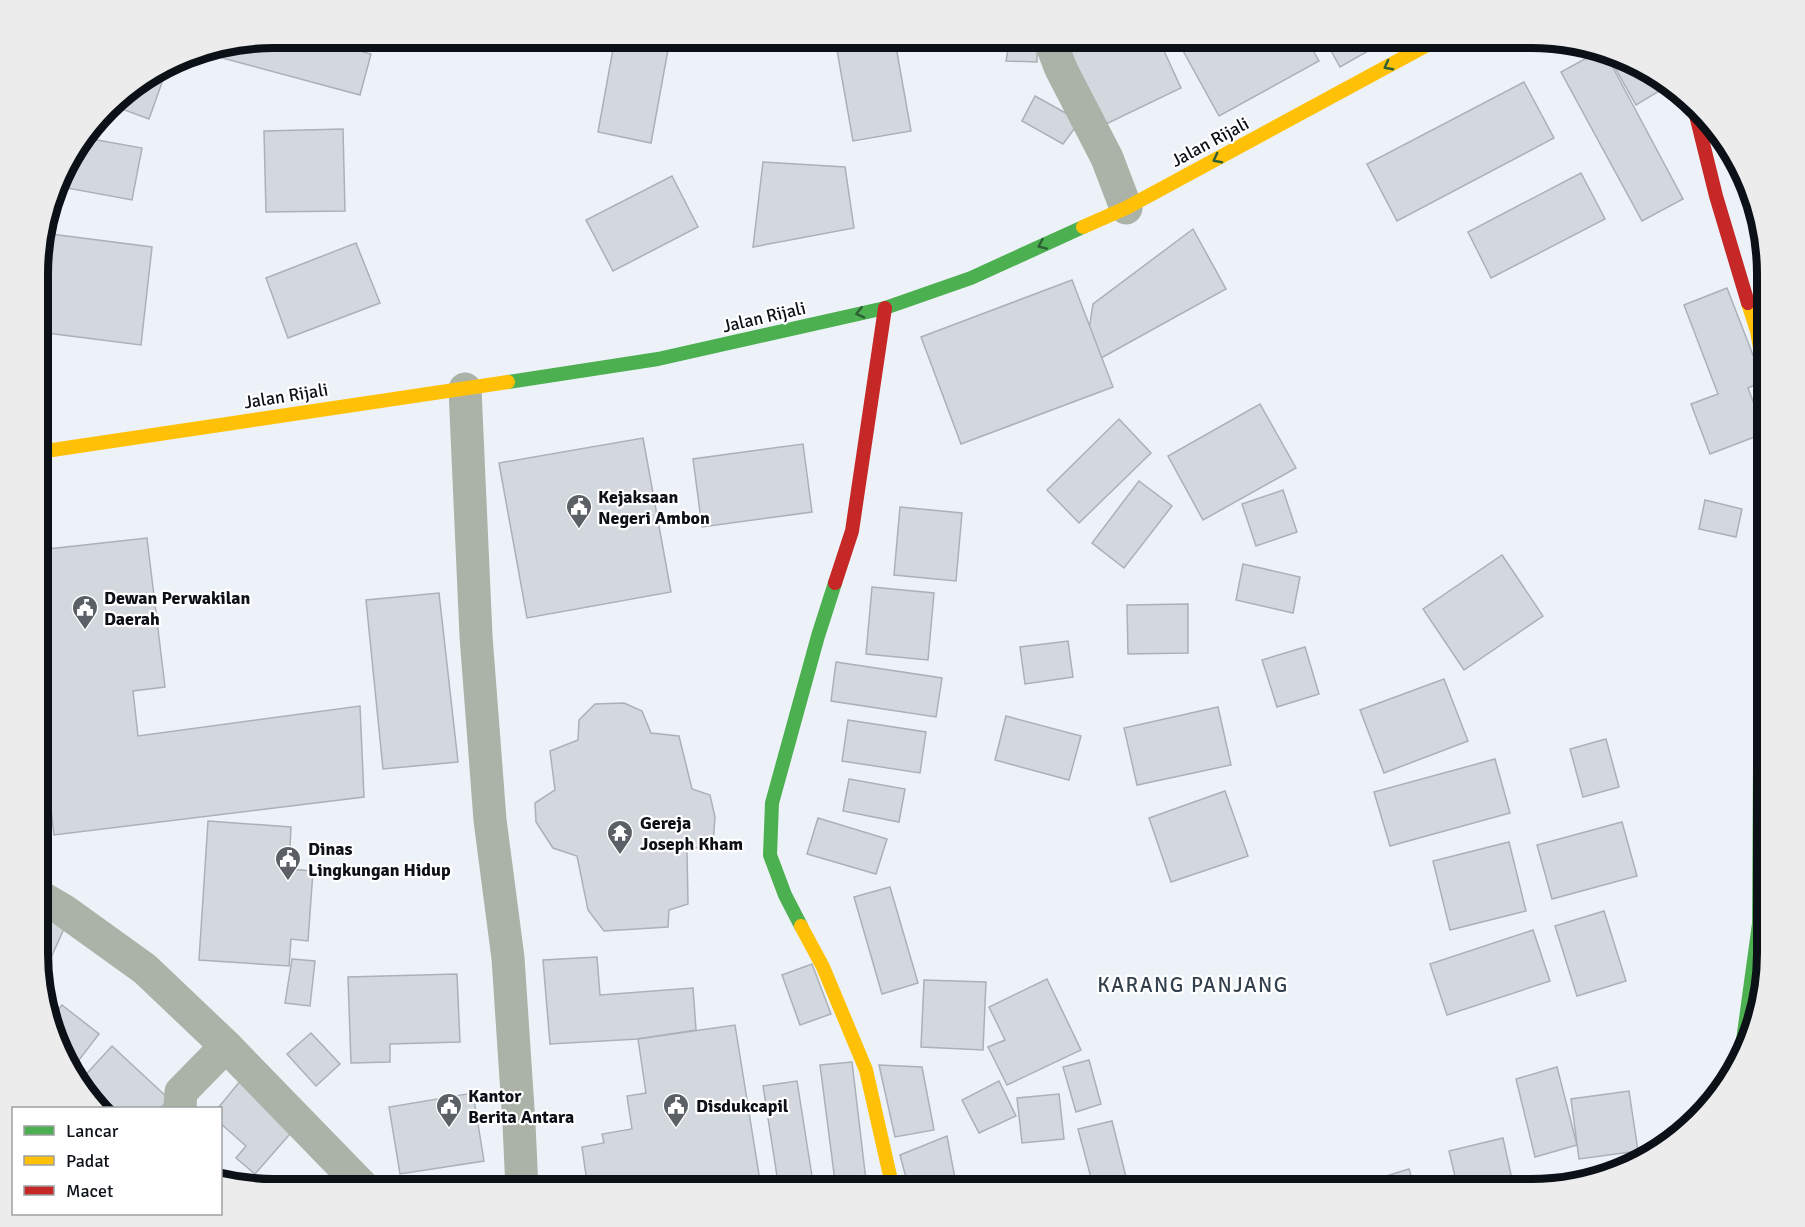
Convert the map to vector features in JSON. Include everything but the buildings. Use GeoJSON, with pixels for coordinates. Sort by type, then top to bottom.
{"type":"FeatureCollection","features":[{"type":"Feature","properties":{"kind":"main road","name":"Jalan Rijali"},"geometry":{"type":"LineString","coordinates":[[48,451],[658,359],[885,308],[971,278],[1126,208],[1422,48]]}},
{"type":"Feature","properties":{"kind":"main road"},"geometry":{"type":"LineString","coordinates":[[1698,121],[1716,196],[1757,331]]}},
{"type":"Feature","properties":{"kind":"main road"},"geometry":{"type":"LineString","coordinates":[[885,308],[852,531],[818,636],[772,803],[770,855],[785,895],[823,967],[866,1070],[891,1179]]}},
{"type":"Feature","properties":{"kind":"main road"},"geometry":{"type":"LineString","coordinates":[[1745,1026],[1757,939]]}},
{"type":"Feature","properties":{"kind":"street"},"geometry":{"type":"LineString","coordinates":[[1053,48],[1061,69],[1107,158],[1126,208]]}},
{"type":"Feature","properties":{"kind":"street"},"geometry":{"type":"LineString","coordinates":[[465,389],[476,636],[490,820],[508,958],[522,1179]]}},
{"type":"Feature","properties":{"kind":"street"},"geometry":{"type":"LineString","coordinates":[[48,901],[145,969],[226,1046],[355,1179]]}},
{"type":"Feature","properties":{"kind":"street"},"geometry":{"type":"LineString","coordinates":[[180,1107],[181,1092],[226,1046]]}},
{"type":"Feature","properties":{"kind":"traffic: fast"},"geometry":{"type":"LineString","coordinates":[[508,382],[658,359],[885,308],[971,278],[1083,227]]}},
{"type":"Feature","properties":{"kind":"traffic: fast"},"geometry":{"type":"LineString","coordinates":[[801,926],[785,895],[770,855],[772,803],[835,583]]}},
{"type":"Feature","properties":{"kind":"traffic: fast"},"geometry":{"type":"LineString","coordinates":[[1745,1026],[1757,939]]}},
{"type":"Feature","properties":{"kind":"traffic: slow"},"geometry":{"type":"LineString","coordinates":[[1083,227],[1126,208],[1422,48]]}},
{"type":"Feature","properties":{"kind":"traffic: slow"},"geometry":{"type":"LineString","coordinates":[[1748,303],[1757,331]]}},
{"type":"Feature","properties":{"kind":"traffic: slow"},"geometry":{"type":"LineString","coordinates":[[48,451],[508,382]]}},
{"type":"Feature","properties":{"kind":"traffic: slow"},"geometry":{"type":"LineString","coordinates":[[801,926],[823,967],[866,1070],[891,1179]]}},
{"type":"Feature","properties":{"kind":"traffic: jam"},"geometry":{"type":"LineString","coordinates":[[1698,121],[1716,196],[1748,303]]}},
{"type":"Feature","properties":{"kind":"traffic: jam"},"geometry":{"type":"LineString","coordinates":[[835,583],[852,531],[885,308]]}},
{"type":"Feature","properties":{"kind":"place","name":"Kejaksaan Negeri Ambon"},"geometry":{"type":"Point","coordinates":[579,530]}},
{"type":"Feature","properties":{"kind":"place","name":"Dewan Perwakilan Daerah"},"geometry":{"type":"Point","coordinates":[85,631]}},
{"type":"Feature","properties":{"kind":"place","name":"Gereja Joseph Kham"},"geometry":{"type":"Point","coordinates":[620,856]}},
{"type":"Feature","properties":{"kind":"place","name":"Dinas Lingkungan Hidup"},"geometry":{"type":"Point","coordinates":[288,882]}},
{"type":"Feature","properties":{"kind":"place","name":"Kantor Berita Antara"},"geometry":{"type":"Point","coordinates":[449,1129]}},
{"type":"Feature","properties":{"kind":"place","name":"Disdukcapil"},"geometry":{"type":"Point","coordinates":[676,1129]}},
{"type":"Feature","properties":{"kind":"district","name":"KARANG PANJANG"},"geometry":{"type":"Point","coordinates":[1193,985]}}]}
